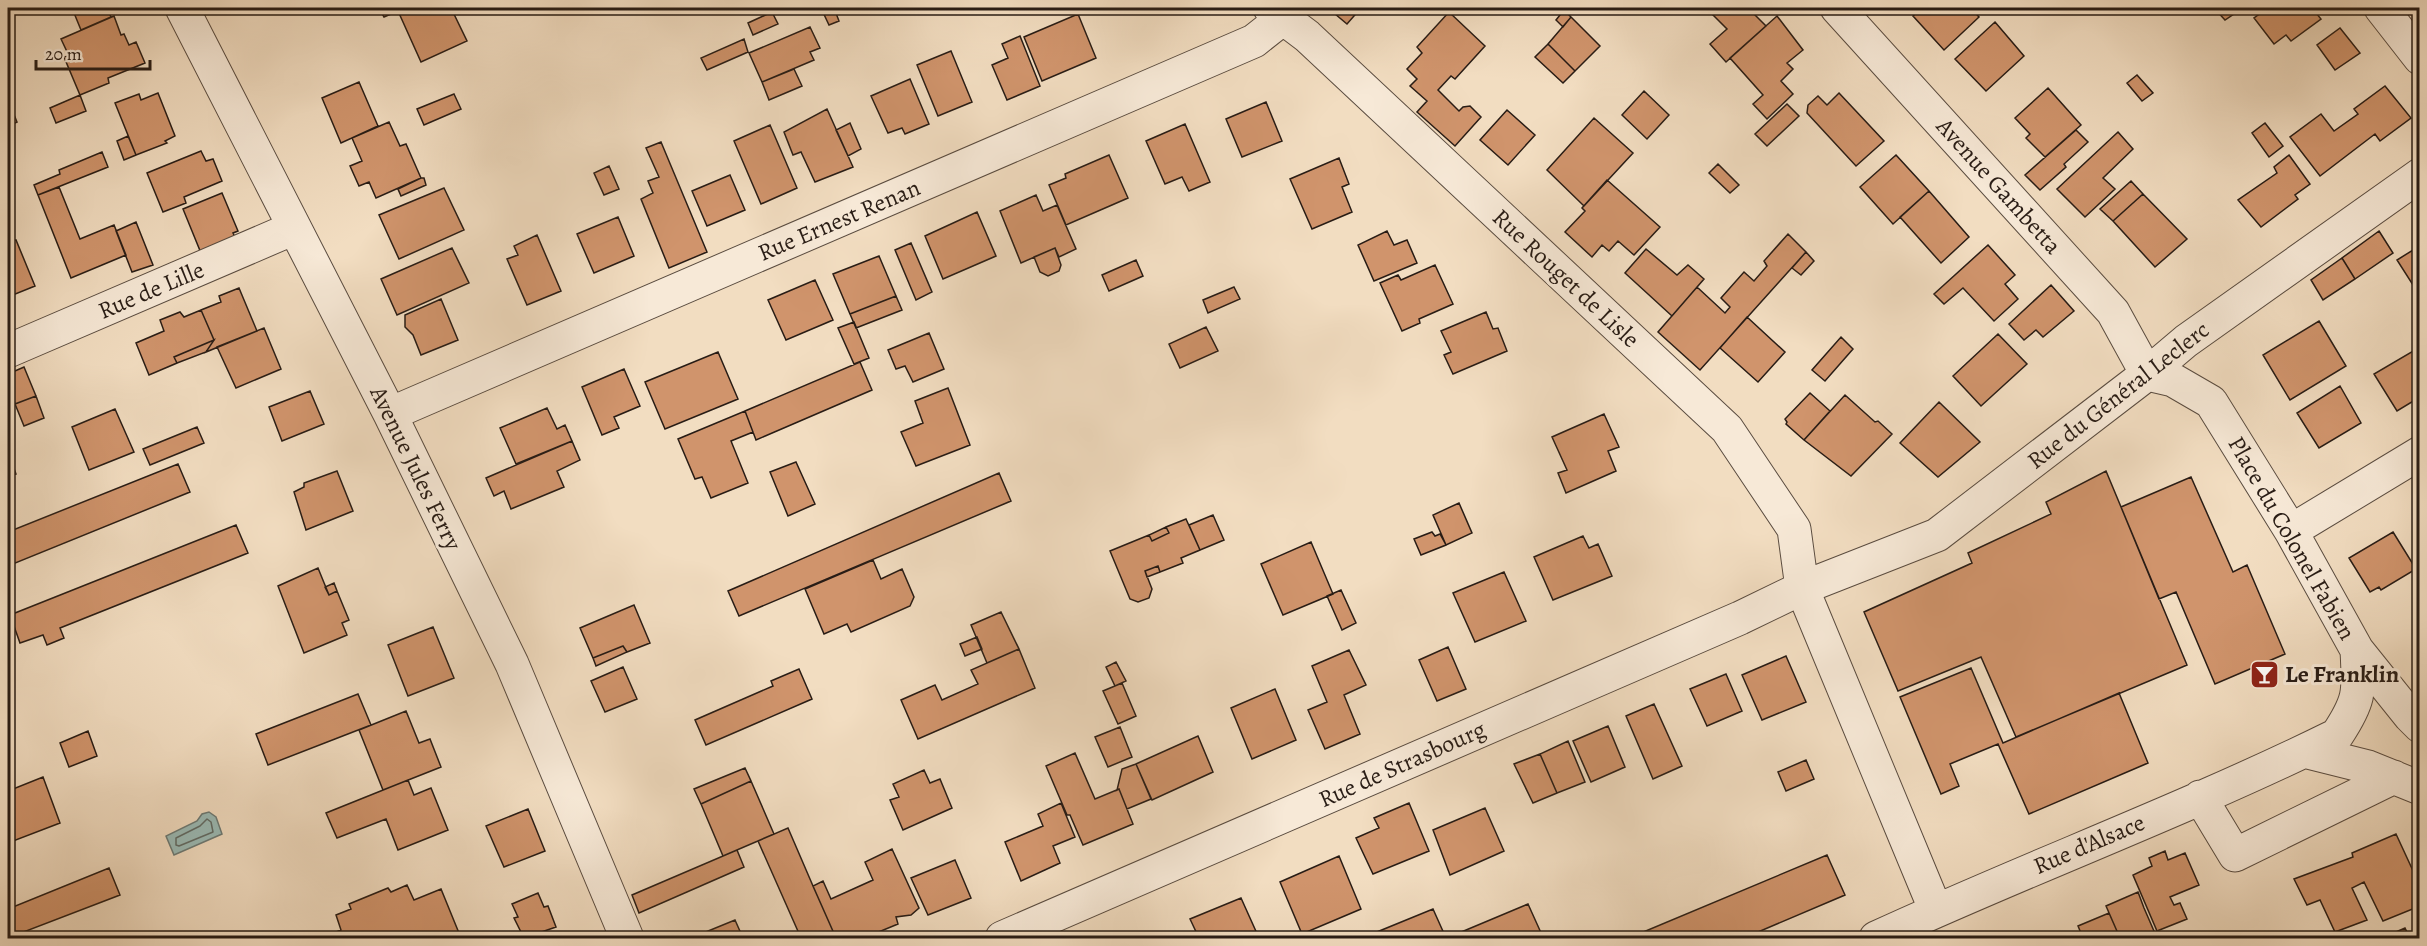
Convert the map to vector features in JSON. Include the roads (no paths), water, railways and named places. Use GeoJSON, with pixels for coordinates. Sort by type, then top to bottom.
{"type":"FeatureCollection","features":[{"type":"Feature","properties":{"kind":"street","name":"Avenue Jules Ferry"},"geometry":{"type":"LineString","coordinates":[[182,8],[390,414],[512,664],[627,939]]}},
{"type":"Feature","properties":{"kind":"street","name":"Avenue Gambetta"},"geometry":{"type":"LineString","coordinates":[[1838,8],[2113,312],[2147,374]]}},
{"type":"Feature","properties":{"kind":"street"},"geometry":{"type":"LineString","coordinates":[[2381,8],[2420,58]]}},
{"type":"Feature","properties":{"kind":"street","name":"Rue Ernest Renan"},"geometry":{"type":"LineString","coordinates":[[390,414],[1254,41],[1276,13]]}},
{"type":"Feature","properties":{"kind":"street","name":"Rue Rouget de Lisle"},"geometry":{"type":"LineString","coordinates":[[1276,13],[1307,36],[1727,429],[1794,529],[1802,588]]}},
{"type":"Feature","properties":{"kind":"street","name":"Rue du Général Leclerc"},"geometry":{"type":"LineString","coordinates":[[1802,588],[1937,535],[2147,374],[2186,341],[2420,175]]}},
{"type":"Feature","properties":{"kind":"street","name":"Rue de Lille"},"geometry":{"type":"LineString","coordinates":[[8,351],[294,228]]}},
{"type":"Feature","properties":{"kind":"street","name":"Place du Colonel Fabien"},"geometry":{"type":"LineString","coordinates":[[2147,374],[2173,380],[2211,402],[2291,531],[2357,650],[2420,726]]}},
{"type":"Feature","properties":{"kind":"street"},"geometry":{"type":"LineString","coordinates":[[2291,531],[2420,453]]}},
{"type":"Feature","properties":{"kind":"street"},"geometry":{"type":"LineString","coordinates":[[1802,588],[1936,910]]}},
{"type":"Feature","properties":{"kind":"street","name":"Rue de Strasbourg"},"geometry":{"type":"LineString","coordinates":[[1002,939],[1740,618],[1802,588]]}},
{"type":"Feature","properties":{"kind":"street","name":"Rue d'Alsace"},"geometry":{"type":"LineString","coordinates":[[1876,939],[1936,910],[2200,797],[2337,735],[2351,714],[2359,693],[2357,650]]}},
{"type":"Feature","properties":{"kind":"street"},"geometry":{"type":"LineString","coordinates":[[2304,751],[2368,766],[2407,783]]}},
{"type":"Feature","properties":{"kind":"street"},"geometry":{"type":"LineString","coordinates":[[2200,797],[2235,855],[2407,783]]}},
{"type":"Feature","properties":{"kind":"water"},"geometry":{"type":"Polygon","coordinates":[[[209,812],[216,817],[222,834],[174,855],[166,836],[197,821],[202,814],[209,812]]]}},
{"type":"Feature","properties":{"kind":"place","name":"Le Franklin"},"geometry":{"type":"Point","coordinates":[2264,674]}}]}
